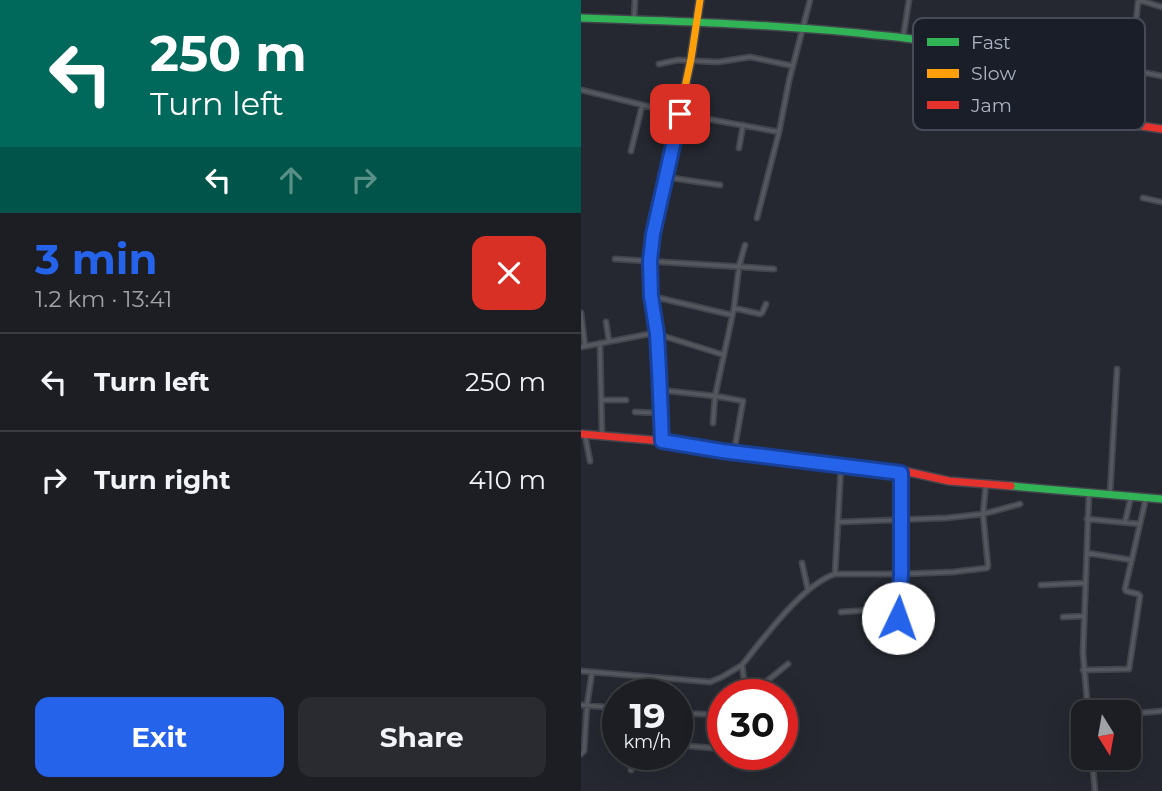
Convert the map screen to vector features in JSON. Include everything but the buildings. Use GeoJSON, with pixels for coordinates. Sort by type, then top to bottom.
{"type":"FeatureCollection","features":[{"type":"Feature","properties":{"kind":"street"},"geometry":{"type":"LineString","coordinates":[[634,21],[635,0]]}},
{"type":"Feature","properties":{"kind":"street"},"geometry":{"type":"LineString","coordinates":[[662,441],[657,334],[651,296],[650,261],[653,234],[691,59],[700,0]]}},
{"type":"Feature","properties":{"kind":"street"},"geometry":{"type":"LineString","coordinates":[[757,218],[810,0]]}},
{"type":"Feature","properties":{"kind":"street"},"geometry":{"type":"LineString","coordinates":[[903,38],[909,0]]}},
{"type":"Feature","properties":{"kind":"street"},"geometry":{"type":"LineString","coordinates":[[1136,18],[1138,2],[1162,7]]}},
{"type":"Feature","properties":{"kind":"street"},"geometry":{"type":"LineString","coordinates":[[581,18],[824,30],[913,39]]}},
{"type":"Feature","properties":{"kind":"street"},"geometry":{"type":"LineString","coordinates":[[659,64],[691,59],[718,62],[750,57],[793,66]]}},
{"type":"Feature","properties":{"kind":"street"},"geometry":{"type":"LineString","coordinates":[[581,90],[642,106],[779,132]]}},
{"type":"Feature","properties":{"kind":"street"},"geometry":{"type":"LineString","coordinates":[[631,151],[642,106]]}},
{"type":"Feature","properties":{"kind":"street"},"geometry":{"type":"LineString","coordinates":[[739,148],[743,125]]}},
{"type":"Feature","properties":{"kind":"street"},"geometry":{"type":"LineString","coordinates":[[666,177],[720,185]]}},
{"type":"Feature","properties":{"kind":"street"},"geometry":{"type":"LineString","coordinates":[[1143,198],[1162,202]]}},
{"type":"Feature","properties":{"kind":"street"},"geometry":{"type":"LineString","coordinates":[[713,423],[715,396],[745,245]]}},
{"type":"Feature","properties":{"kind":"street"},"geometry":{"type":"LineString","coordinates":[[615,259],[774,269]]}},
{"type":"Feature","properties":{"kind":"street"},"geometry":{"type":"LineString","coordinates":[[651,296],[732,315]]}},
{"type":"Feature","properties":{"kind":"street"},"geometry":{"type":"LineString","coordinates":[[734,308],[761,314],[767,304]]}},
{"type":"Feature","properties":{"kind":"street"},"geometry":{"type":"LineString","coordinates":[[581,313],[583,346],[652,333],[724,355]]}},
{"type":"Feature","properties":{"kind":"street"},"geometry":{"type":"LineString","coordinates":[[606,322],[609,341]]}},
{"type":"Feature","properties":{"kind":"street"},"geometry":{"type":"LineString","coordinates":[[600,343],[603,436]]}},
{"type":"Feature","properties":{"kind":"street"},"geometry":{"type":"LineString","coordinates":[[1110,494],[1117,369]]}},
{"type":"Feature","properties":{"kind":"street"},"geometry":{"type":"LineString","coordinates":[[660,390],[744,402],[734,452]]}},
{"type":"Feature","properties":{"kind":"street"},"geometry":{"type":"LineString","coordinates":[[602,400],[626,400]]}},
{"type":"Feature","properties":{"kind":"street"},"geometry":{"type":"LineString","coordinates":[[635,412],[661,413]]}},
{"type":"Feature","properties":{"kind":"street"},"geometry":{"type":"LineString","coordinates":[[590,461],[583,435],[662,441],[841,466],[901,473],[904,471],[949,481],[1162,499]]}},
{"type":"Feature","properties":{"kind":"street"},"geometry":{"type":"LineString","coordinates":[[835,574],[841,466]]}},
{"type":"Feature","properties":{"kind":"street"},"geometry":{"type":"LineString","coordinates":[[898,618],[901,473]]}},
{"type":"Feature","properties":{"kind":"street"},"geometry":{"type":"LineString","coordinates":[[581,671],[710,682],[742,665],[808,590],[835,574],[953,572],[987,568],[983,514],[986,483]]}},
{"type":"Feature","properties":{"kind":"street"},"geometry":{"type":"LineString","coordinates":[[1087,700],[1083,670],[1089,492]]}},
{"type":"Feature","properties":{"kind":"street"},"geometry":{"type":"LineString","coordinates":[[1125,522],[1131,497]]}},
{"type":"Feature","properties":{"kind":"street"},"geometry":{"type":"LineString","coordinates":[[1083,670],[1129,669],[1140,596],[1125,590],[1146,498]]}},
{"type":"Feature","properties":{"kind":"street"},"geometry":{"type":"LineString","coordinates":[[838,522],[946,518],[983,514],[1020,503]]}},
{"type":"Feature","properties":{"kind":"street"},"geometry":{"type":"LineString","coordinates":[[1087,519],[1140,524]]}},
{"type":"Feature","properties":{"kind":"street"},"geometry":{"type":"LineString","coordinates":[[1087,553],[1132,560]]}},
{"type":"Feature","properties":{"kind":"street"},"geometry":{"type":"LineString","coordinates":[[802,564],[808,590]]}},
{"type":"Feature","properties":{"kind":"street"},"geometry":{"type":"LineString","coordinates":[[1041,585],[1085,583]]}},
{"type":"Feature","properties":{"kind":"street"},"geometry":{"type":"LineString","coordinates":[[841,612],[898,608]]}},
{"type":"Feature","properties":{"kind":"street"},"geometry":{"type":"LineString","coordinates":[[1063,617],[1084,616]]}},
{"type":"Feature","properties":{"kind":"street"},"geometry":{"type":"LineString","coordinates":[[769,679],[787,664]]}},
{"type":"Feature","properties":{"kind":"street"},"geometry":{"type":"LineString","coordinates":[[742,665],[744,679]]}},
{"type":"Feature","properties":{"kind":"street"},"geometry":{"type":"LineString","coordinates":[[581,754],[584,751],[592,672]]}},
{"type":"Feature","properties":{"kind":"street"},"geometry":{"type":"LineString","coordinates":[[581,705],[602,706]]}},
{"type":"Feature","properties":{"kind":"street"},"geometry":{"type":"LineString","coordinates":[[1141,713],[1162,711]]}},
{"type":"Feature","properties":{"kind":"street"},"geometry":{"type":"LineString","coordinates":[[1093,770],[1095,791]]}},
{"type":"Feature","properties":{"kind":"traffic: fast"},"geometry":{"type":"LineString","coordinates":[[581,18],[754,25],[913,39]]}},
{"type":"Feature","properties":{"kind":"traffic: fast"},"geometry":{"type":"LineString","coordinates":[[1011,486],[1162,499]]}},
{"type":"Feature","properties":{"kind":"traffic: slow"},"geometry":{"type":"LineString","coordinates":[[662,441],[657,333],[651,296],[651,247],[691,59],[700,0]]}},
{"type":"Feature","properties":{"kind":"traffic: jam"},"geometry":{"type":"LineString","coordinates":[[1145,126],[1162,129]]}},
{"type":"Feature","properties":{"kind":"traffic: jam"},"geometry":{"type":"LineString","coordinates":[[581,434],[662,441],[721,451],[901,473],[904,471],[949,481],[1011,486]]}},
{"type":"Feature","properties":{"kind":"route"},"geometry":{"type":"LineString","coordinates":[[680,114],[653,234],[650,261],[651,296],[657,334],[662,441],[901,473],[898,618]]}}]}
